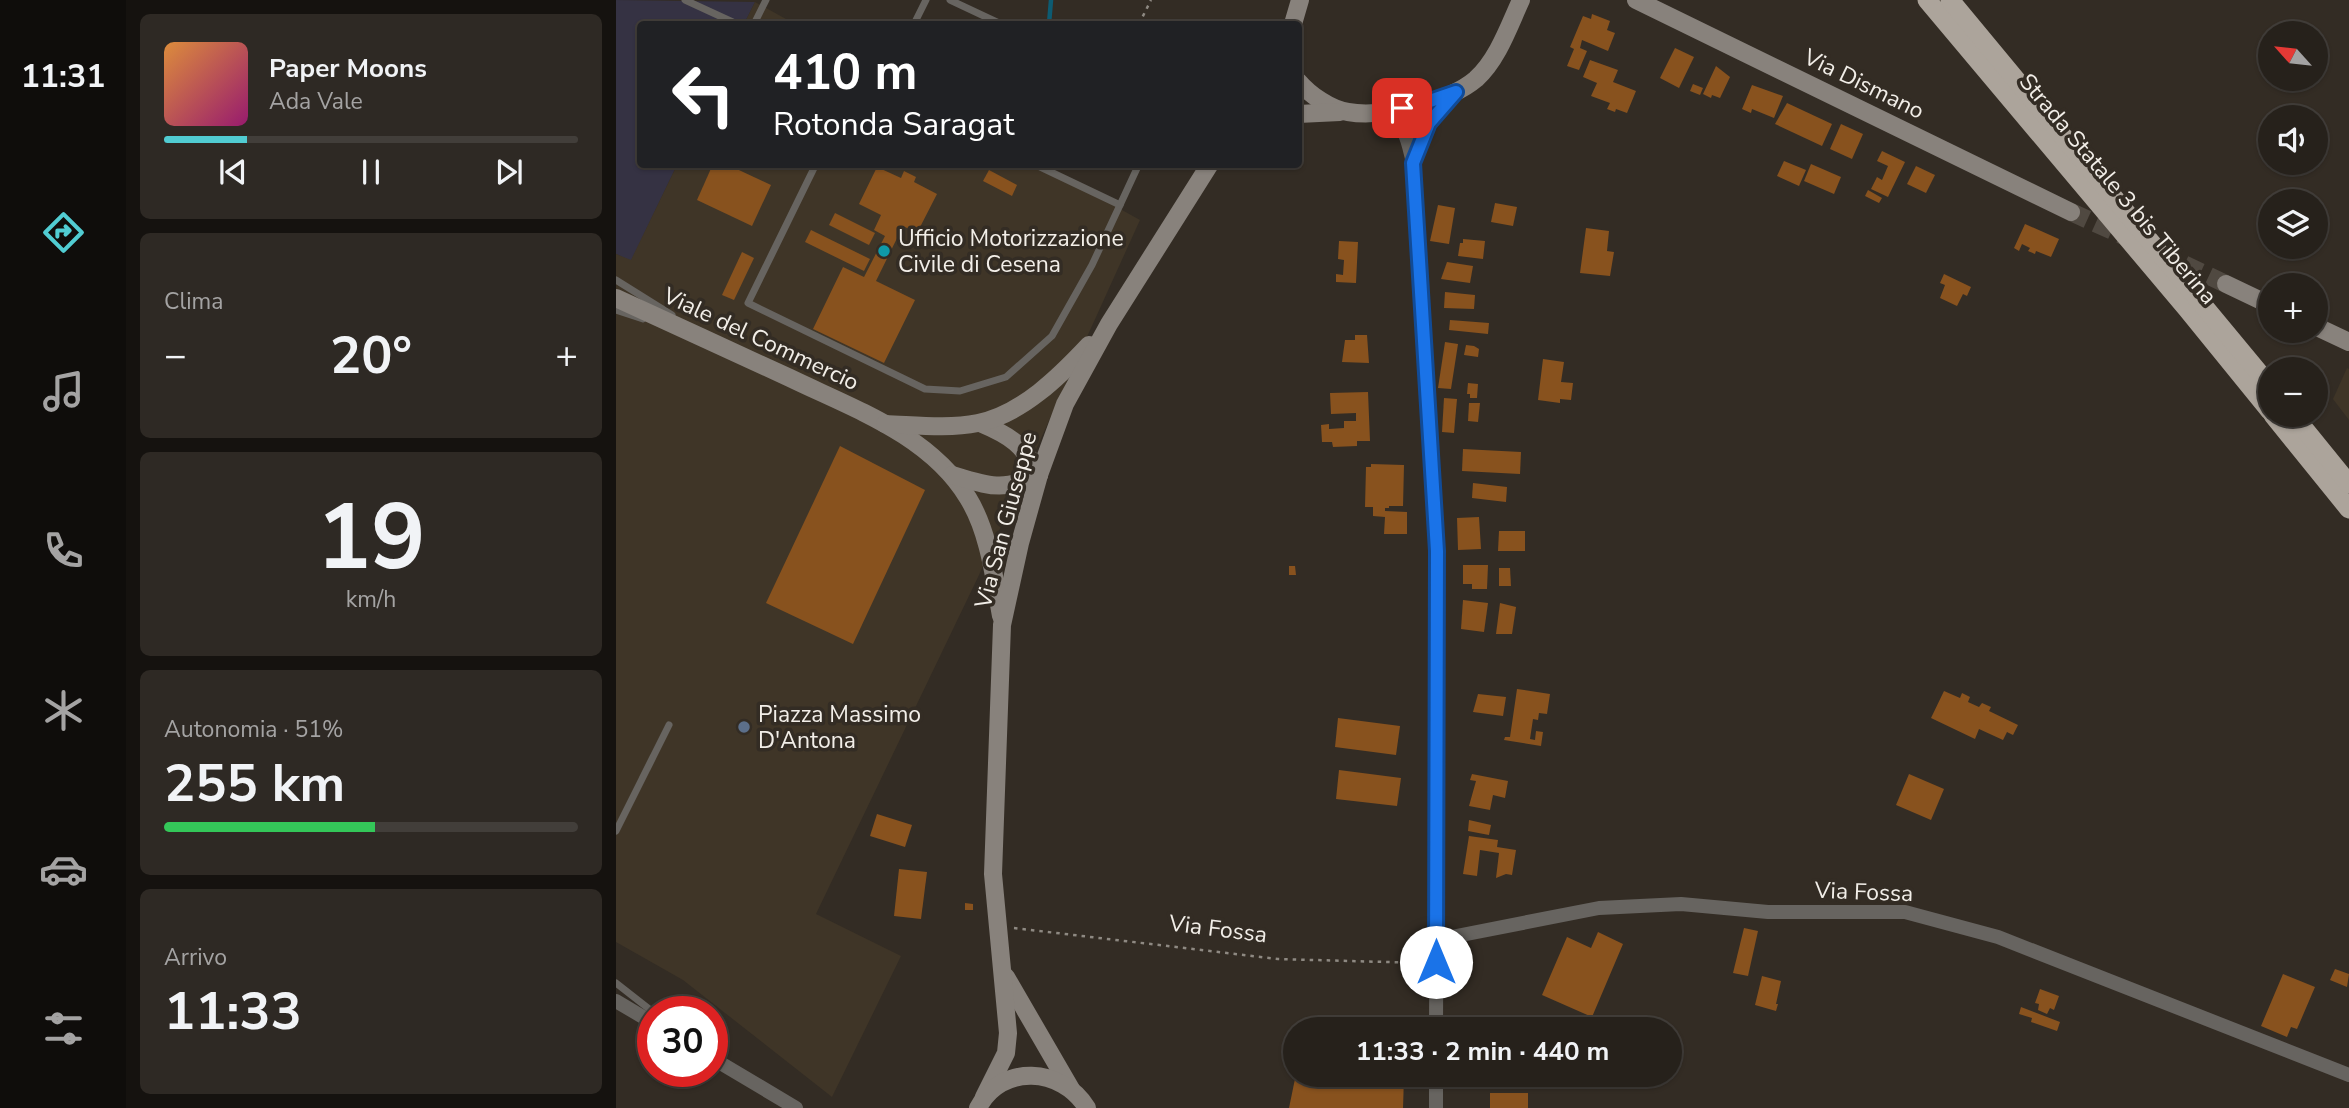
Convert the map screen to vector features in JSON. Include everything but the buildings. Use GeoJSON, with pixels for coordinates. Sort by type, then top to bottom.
{"type":"FeatureCollection","features":[{"type":"Feature","properties":{"kind":"highway","name":"Strada Statale 3 bis Tiberina"},"geometry":{"type":"LineString","coordinates":[[1927,0],[2258,397]]}},
{"type":"Feature","properties":{"kind":"highway","name":"Strada Statale 3 bis Tiberina"},"geometry":{"type":"LineString","coordinates":[[1950,0],[2258,372]]}},
{"type":"Feature","properties":{"kind":"highway","name":"Strada Statale 3 bis Tiberina"},"geometry":{"type":"LineString","coordinates":[[2282,427],[2349,509]]}},
{"type":"Feature","properties":{"kind":"highway"},"geometry":{"type":"LineString","coordinates":[[2303,427],[2349,484]]}},
{"type":"Feature","properties":{"kind":"main road"},"geometry":{"type":"LineString","coordinates":[[1302,114],[1380,112],[1424,103],[1456,92],[1476,79],[1493,58],[1521,0]]}},
{"type":"Feature","properties":{"kind":"main road"},"geometry":{"type":"LineString","coordinates":[[1511,23],[1531,0]]}},
{"type":"Feature","properties":{"kind":"main road","name":"Via Dismano"},"geometry":{"type":"LineString","coordinates":[[1636,0],[2071,212]]}},
{"type":"Feature","properties":{"kind":"main road"},"geometry":{"type":"LineString","coordinates":[[1302,85],[1323,102],[1347,112]]}},
{"type":"Feature","properties":{"kind":"main road","name":"Via San Giuseppe"},"geometry":{"type":"LineString","coordinates":[[981,1102],[1006,1053],[1008,1033],[993,874],[1002,625],[1020,543],[1039,475],[1065,404],[1109,324],[1207,168]]}},
{"type":"Feature","properties":{"kind":"main road"},"geometry":{"type":"LineString","coordinates":[[2226,284],[2258,299]]}},
{"type":"Feature","properties":{"kind":"main road","name":"Viale del Commercio"},"geometry":{"type":"LineString","coordinates":[[616,298],[885,424],[923,450],[952,475],[970,500],[984,537],[1002,625]]}},
{"type":"Feature","properties":{"kind":"main road","name":"Viale del Commercio"},"geometry":{"type":"LineString","coordinates":[[885,424],[955,426],[980,423],[1008,412],[1038,393],[1067,368],[1109,324]]}},
{"type":"Feature","properties":{"kind":"main road"},"geometry":{"type":"LineString","coordinates":[[2328,332],[2349,342]]}},
{"type":"Feature","properties":{"kind":"main road"},"geometry":{"type":"LineString","coordinates":[[980,423],[1003,432],[1023,447],[1039,475]]}},
{"type":"Feature","properties":{"kind":"main road","name":"Viale del Commercio"},"geometry":{"type":"LineString","coordinates":[[952,475],[997,487],[1015,485],[1039,475]]}},
{"type":"Feature","properties":{"kind":"main road","name":"Via San Giuseppe"},"geometry":{"type":"LineString","coordinates":[[1003,972],[1071,1089],[1087,1108]]}},
{"type":"Feature","properties":{"kind":"main road"},"geometry":{"type":"LineString","coordinates":[[981,1102],[1008,1079],[1022,1076],[1037,1075],[1058,1081],[1071,1089]]}},
{"type":"Feature","properties":{"kind":"street"},"geometry":{"type":"LineString","coordinates":[[1413,163],[1429,123],[1456,92]]}},
{"type":"Feature","properties":{"kind":"street"},"geometry":{"type":"LineString","coordinates":[[1380,112],[1404,130],[1413,163],[1437,551],[1436,1017]]}},
{"type":"Feature","properties":{"kind":"street","name":"Via Fossa"},"geometry":{"type":"LineString","coordinates":[[1436,940],[1599,908],[1681,904],[1769,912],[1905,912],[1998,937],[2349,1075]]}},
{"type":"Feature","properties":{"kind":"street"},"geometry":{"type":"LineString","coordinates":[[616,1002],[637,1014]]}},
{"type":"Feature","properties":{"kind":"street"},"geometry":{"type":"LineString","coordinates":[[728,1068],[796,1108]]}},
{"type":"Feature","properties":{"kind":"street"},"geometry":{"type":"LineString","coordinates":[[1436,1087],[1436,1108]]}},
{"type":"Feature","properties":{"kind":"lane"},"geometry":{"type":"LineString","coordinates":[[685,0],[730,21]]}},
{"type":"Feature","properties":{"kind":"lane"},"geometry":{"type":"LineString","coordinates":[[756,21],[766,0]]}},
{"type":"Feature","properties":{"kind":"lane"},"geometry":{"type":"LineString","coordinates":[[916,21],[926,0]]}},
{"type":"Feature","properties":{"kind":"lane"},"geometry":{"type":"LineString","coordinates":[[950,0],[995,21]]}},
{"type":"Feature","properties":{"kind":"lane"},"geometry":{"type":"LineString","coordinates":[[814,168],[748,303],[925,389],[960,391],[1006,377],[1052,336],[1092,265],[1137,168]]}},
{"type":"Feature","properties":{"kind":"lane"},"geometry":{"type":"LineString","coordinates":[[1042,168],[1120,205]]}},
{"type":"Feature","properties":{"kind":"lane"},"geometry":{"type":"LineString","coordinates":[[616,280],[716,344]]}},
{"type":"Feature","properties":{"kind":"lane"},"geometry":{"type":"LineString","coordinates":[[616,310],[716,344]]}},
{"type":"Feature","properties":{"kind":"lane"},"geometry":{"type":"LineString","coordinates":[[616,831],[669,725]]}},
{"type":"Feature","properties":{"kind":"lane"},"geometry":{"type":"LineString","coordinates":[[616,983],[637,999]]}},
{"type":"Feature","properties":{"kind":"path"},"geometry":{"type":"LineString","coordinates":[[1140,21],[1151,0]]}},
{"type":"Feature","properties":{"kind":"path","name":"Via Fossa"},"geometry":{"type":"LineString","coordinates":[[997,926],[1279,959],[1436,962]]}},
{"type":"Feature","properties":{"kind":"shaded area"},"geometry":{"type":"Polygon","coordinates":[[[616,0],[755,2],[746,21],[637,21],[637,168],[676,168],[631,261],[616,254],[616,0]]]}},
{"type":"Feature","properties":{"kind":"shaded area"},"geometry":{"type":"Polygon","coordinates":[[[755,2],[790,21],[746,21],[755,2]]]}},
{"type":"Feature","properties":{"kind":"shaded area"},"geometry":{"type":"Polygon","coordinates":[[[676,168],[1046,168],[1140,220],[979,575],[816,914],[901,956],[832,1097],[728,1015],[728,996],[703,996],[683,980],[616,942],[616,254],[631,260],[676,168]]]}},
{"type":"Feature","properties":{"kind":"shaded area"},"geometry":{"type":"Polygon","coordinates":[[[2347,368],[2349,369],[2349,420],[2333,399],[2347,368]]]}},
{"type":"Feature","properties":{"kind":"waterway"},"geometry":{"type":"LineString","coordinates":[[1049,21],[1051,0]]}},
{"type":"Feature","properties":{"kind":"tunnel"},"geometry":{"type":"LineString","coordinates":[[2071,212],[2128,238]]}},
{"type":"Feature","properties":{"kind":"tunnel"},"geometry":{"type":"LineString","coordinates":[[2160,253],[2226,284]]}},
{"type":"Feature","properties":{"kind":"place","name":"Ufficio Motorizzazione Civile di Cesena"},"geometry":{"type":"Point","coordinates":[884,251]}},
{"type":"Feature","properties":{"kind":"place","name":"Piazza Massimo D'Antona"},"geometry":{"type":"Point","coordinates":[744,727]}},
{"type":"Feature","properties":{"kind":"route"},"geometry":{"type":"LineString","coordinates":[[1402,108],[1456,92],[1429,123],[1413,163],[1437,551],[1436,962]]}}]}
